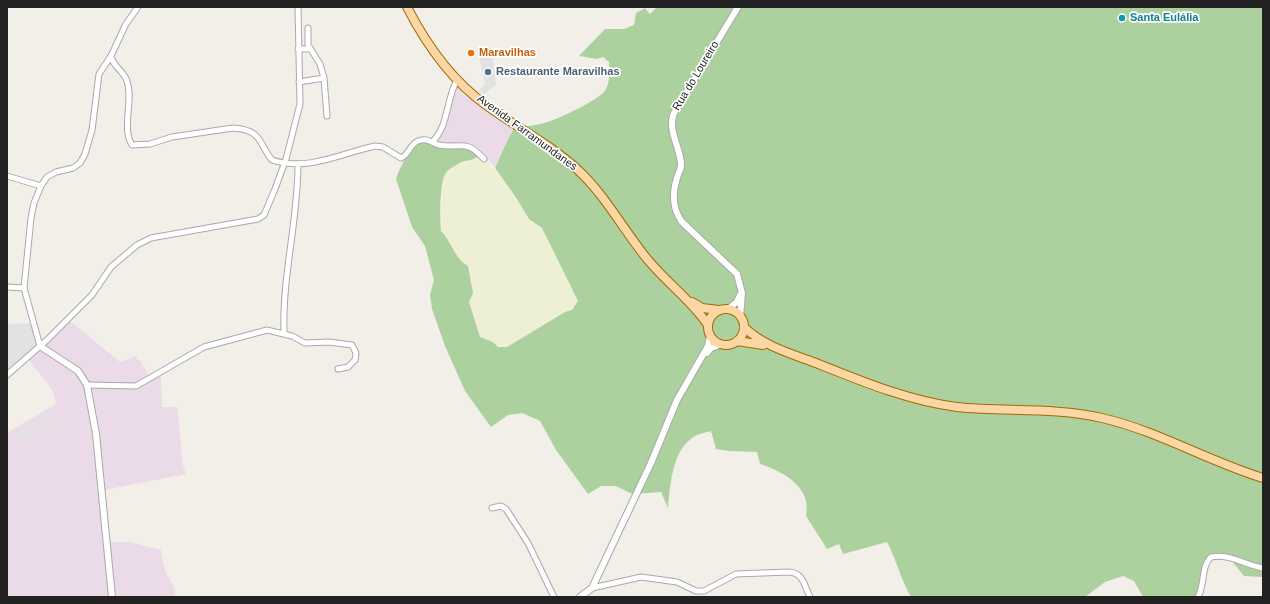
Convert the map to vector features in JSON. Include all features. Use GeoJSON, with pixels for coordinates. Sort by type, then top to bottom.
{"type":"FeatureCollection","features":[{"type":"Feature","properties":{"kind":"main road","name":"Avenida Farramundanes"},"geometry":{"type":"LineString","coordinates":[[406,7],[430,46],[457,80],[484,104],[551,148],[578,170],[605,201],[648,260],[681,295]]}},
{"type":"Feature","properties":{"kind":"main road"},"geometry":{"type":"LineString","coordinates":[[681,295],[702,308],[737,313],[744,327],[758,339],[791,353],[901,394],[932,402],[964,407],[1075,413],[1125,424],[1213,460],[1263,478]]}},
{"type":"Feature","properties":{"kind":"main road"},"geometry":{"type":"LineString","coordinates":[[681,295],[708,325],[710,336],[722,344],[727,345],[737,341],[756,343],[791,353]]}},
{"type":"Feature","properties":{"kind":"main road"},"geometry":{"type":"LineString","coordinates":[[708,325],[712,316],[723,310]]}},
{"type":"Feature","properties":{"kind":"main road"},"geometry":{"type":"LineString","coordinates":[[737,341],[744,327]]}},
{"type":"Feature","properties":{"kind":"street"},"geometry":{"type":"LineString","coordinates":[[112,597],[97,442],[87,385],[78,371],[40,346],[24,288],[31,218],[41,186],[47,177],[56,172],[73,168],[80,163],[85,154],[92,130],[99,74],[111,56],[126,24],[138,7]]}},
{"type":"Feature","properties":{"kind":"street"},"geometry":{"type":"LineString","coordinates":[[7,375],[40,346],[92,295],[111,267],[127,252],[145,240],[176,232],[258,219],[264,215],[284,163],[300,104],[298,7]]}},
{"type":"Feature","properties":{"kind":"street","name":"Rua do Loureiro"},"geometry":{"type":"LineString","coordinates":[[738,7],[674,113],[671,124],[682,165],[675,187],[673,204],[676,214],[682,222],[730,266],[737,274],[742,287]]}},
{"type":"Feature","properties":{"kind":"street"},"geometry":{"type":"LineString","coordinates":[[308,28],[308,45],[320,64],[324,78],[327,116]]}},
{"type":"Feature","properties":{"kind":"street"},"geometry":{"type":"LineString","coordinates":[[298,50],[310,49]]}},
{"type":"Feature","properties":{"kind":"street"},"geometry":{"type":"LineString","coordinates":[[111,56],[112,63],[127,81],[128,136],[132,145],[150,144],[172,137],[215,130],[242,129],[261,140],[272,160],[284,163],[298,164],[332,159],[375,146],[383,148],[402,158],[405,157],[417,141],[424,139],[439,145],[469,146],[476,150],[484,159]]}},
{"type":"Feature","properties":{"kind":"street"},"geometry":{"type":"LineString","coordinates":[[299,82],[324,78]]}},
{"type":"Feature","properties":{"kind":"street"},"geometry":{"type":"LineString","coordinates":[[432,142],[442,126],[457,80]]}},
{"type":"Feature","properties":{"kind":"street"},"geometry":{"type":"LineString","coordinates":[[284,333],[284,298],[297,202],[298,164]]}},
{"type":"Feature","properties":{"kind":"street"},"geometry":{"type":"LineString","coordinates":[[7,176],[41,186]]}},
{"type":"Feature","properties":{"kind":"street"},"geometry":{"type":"LineString","coordinates":[[7,287],[24,288]]}},
{"type":"Feature","properties":{"kind":"street"},"geometry":{"type":"LineString","coordinates":[[723,310],[737,302],[742,287]]}},
{"type":"Feature","properties":{"kind":"street"},"geometry":{"type":"LineString","coordinates":[[740,317],[742,287]]}},
{"type":"Feature","properties":{"kind":"street"},"geometry":{"type":"LineString","coordinates":[[87,385],[136,386],[204,347],[267,330],[284,333],[306,343],[329,342],[352,345],[356,353],[355,360],[348,367],[338,369]]}},
{"type":"Feature","properties":{"kind":"street"},"geometry":{"type":"LineString","coordinates":[[592,588],[651,463],[677,400],[708,346],[710,336]]}},
{"type":"Feature","properties":{"kind":"street"},"geometry":{"type":"LineString","coordinates":[[701,358],[711,348],[722,344]]}},
{"type":"Feature","properties":{"kind":"street"},"geometry":{"type":"LineString","coordinates":[[492,508],[501,506],[506,509],[528,543],[554,597]]}},
{"type":"Feature","properties":{"kind":"street"},"geometry":{"type":"LineString","coordinates":[[1198,597],[1203,585],[1205,565],[1211,557],[1226,556],[1250,566],[1263,568]]}},
{"type":"Feature","properties":{"kind":"street"},"geometry":{"type":"LineString","coordinates":[[580,597],[592,588],[641,577],[678,582],[699,591],[704,591],[736,574],[789,572],[798,574],[801,577],[810,597]]}},
{"type":"Feature","properties":{"kind":"shaded area","name":"Restaurante Maravilhas"},"geometry":{"type":"Polygon","coordinates":[[[490,54],[493,60],[496,85],[484,95],[478,91],[485,84],[479,56],[490,54]]]}},
{"type":"Feature","properties":{"kind":"shaded area"},"geometry":{"type":"Polygon","coordinates":[[[456,83],[463,94],[513,128],[495,167],[477,147],[470,143],[438,143],[433,141],[438,137],[456,83]]]}},
{"type":"Feature","properties":{"kind":"shaded area"},"geometry":{"type":"Polygon","coordinates":[[[69,320],[120,362],[135,356],[138,360],[140,360],[151,380],[161,376],[162,407],[177,407],[183,465],[186,474],[104,490],[110,542],[129,542],[161,550],[165,571],[174,587],[175,597],[7,597],[7,433],[56,404],[50,387],[27,357],[69,320]]]}},
{"type":"Feature","properties":{"kind":"shaded area"},"geometry":{"type":"Polygon","coordinates":[[[32,323],[36,342],[35,347],[7,370],[8,324],[32,323]]]}},
{"type":"Feature","properties":{"kind":"shaded area"},"geometry":{"type":"Polygon","coordinates":[[[51,414],[52,417],[19,437],[17,433],[51,414]]]}},
{"type":"Feature","properties":{"kind":"shaded area"},"geometry":{"type":"Polygon","coordinates":[[[60,417],[61,420],[44,431],[43,428],[60,417]]]}},
{"type":"Feature","properties":{"kind":"shaded area"},"geometry":{"type":"Polygon","coordinates":[[[34,432],[36,436],[23,444],[21,440],[34,432]]]}},
{"type":"Feature","properties":{"kind":"green space"},"geometry":{"type":"Polygon","coordinates":[[[657,7],[1263,7],[1263,577],[1244,576],[1231,560],[1212,560],[1206,571],[1203,594],[1201,597],[1143,597],[1134,581],[1123,576],[1105,582],[1085,597],[911,597],[887,542],[843,554],[839,544],[827,549],[806,516],[807,506],[805,497],[794,482],[778,471],[760,464],[757,452],[716,449],[711,431],[693,437],[680,453],[673,470],[668,508],[661,492],[632,494],[616,486],[601,486],[588,494],[556,450],[540,421],[522,413],[508,415],[491,427],[465,391],[445,346],[432,309],[430,295],[434,280],[425,246],[412,227],[396,179],[410,152],[422,141],[469,147],[478,156],[474,159],[460,162],[446,173],[442,184],[440,218],[441,231],[445,235],[459,259],[468,266],[473,293],[469,302],[480,337],[493,342],[498,347],[507,347],[565,312],[572,310],[578,301],[542,228],[529,219],[495,168],[514,128],[550,121],[576,110],[600,96],[606,89],[608,82],[609,62],[603,57],[597,59],[579,56],[605,29],[624,29],[634,25],[636,13],[645,8],[650,14],[657,7]]]}},
{"type":"Feature","properties":{"kind":"green space"},"geometry":{"type":"Polygon","coordinates":[[[482,153],[515,196],[529,219],[542,228],[578,301],[572,310],[564,312],[507,347],[498,347],[493,342],[480,337],[469,301],[460,261],[441,231],[443,181],[446,172],[460,162],[476,159],[482,153]]]}},
{"type":"Feature","properties":{"kind":"place","name":"Santa Eulália"},"geometry":{"type":"Point","coordinates":[1122,18]}},
{"type":"Feature","properties":{"kind":"place","name":"Maravilhas"},"geometry":{"type":"Point","coordinates":[471,53]}},
{"type":"Feature","properties":{"kind":"place","name":"Restaurante Maravilhas"},"geometry":{"type":"Point","coordinates":[488,72]}}]}
